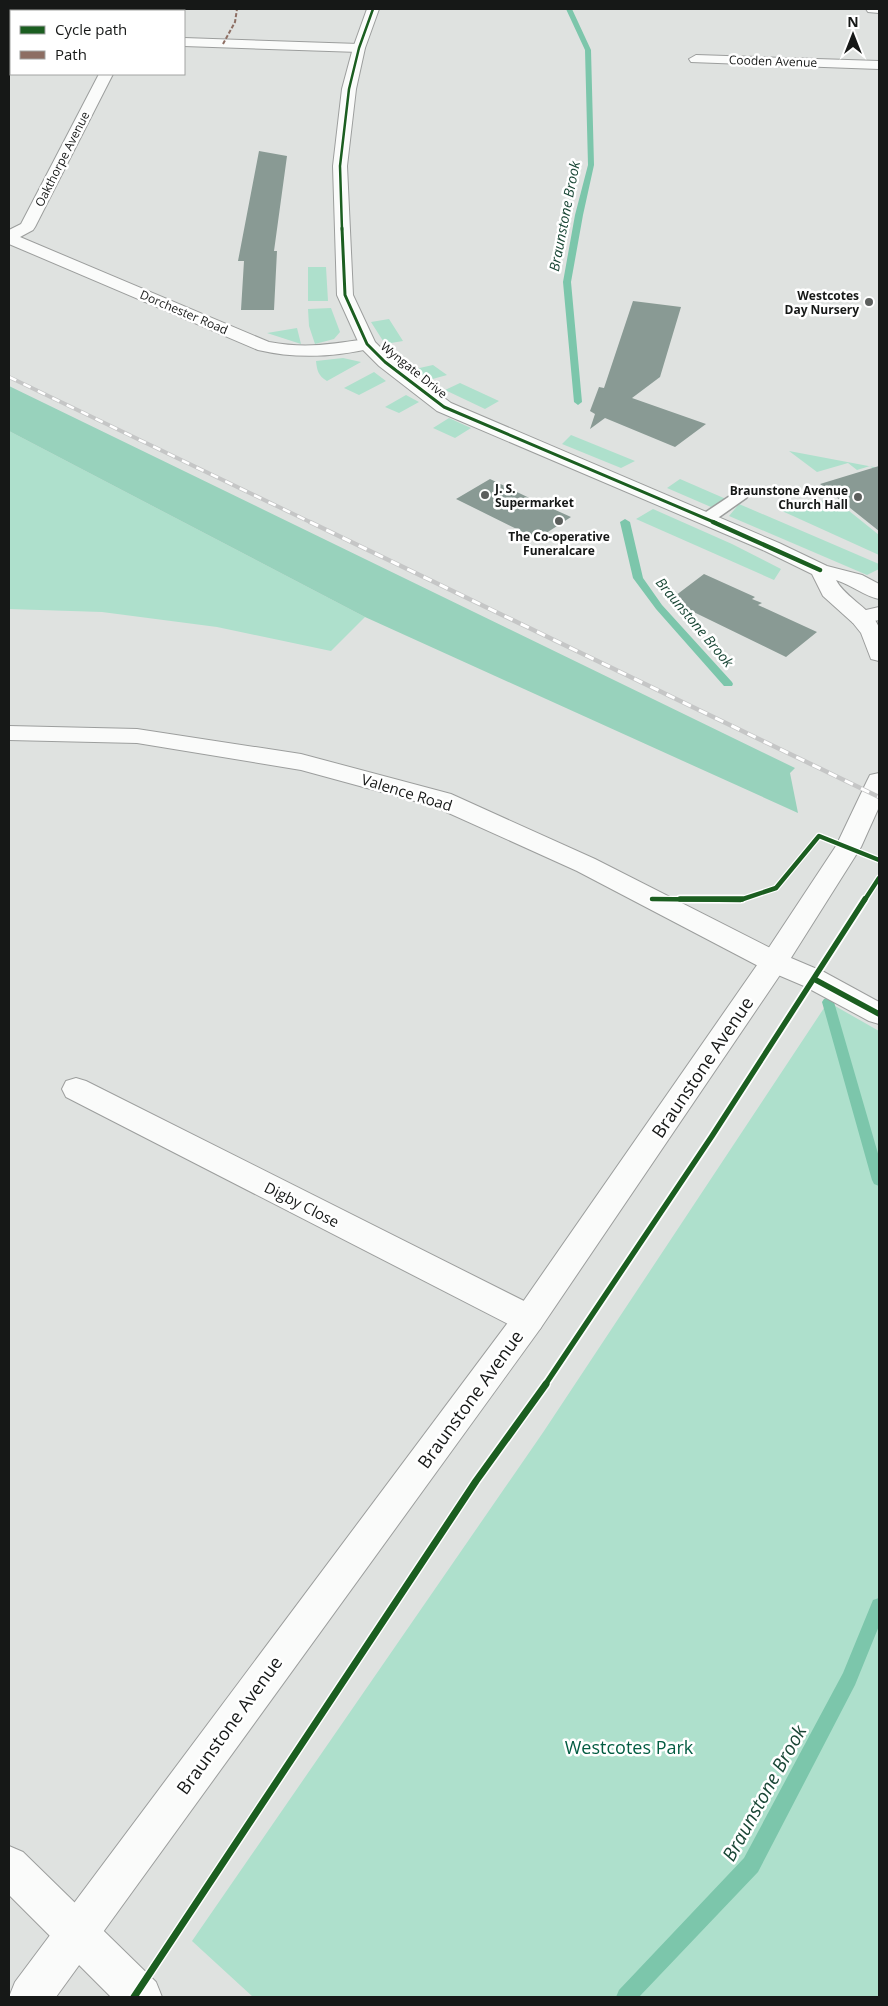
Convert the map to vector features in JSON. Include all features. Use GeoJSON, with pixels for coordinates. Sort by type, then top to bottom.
{"type":"FeatureCollection","features":[{"type":"Feature","properties":{"kind":"street","name":"Wyngate Drive"},"geometry":{"type":"LineString","coordinates":[[373,9],[359,48],[349,89],[340,166],[345,295],[367,344],[385,362],[444,407],[820,570],[854,579],[879,593]]}},
{"type":"Feature","properties":{"kind":"street"},"geometry":{"type":"LineString","coordinates":[[872,9],[879,9]]}},
{"type":"Feature","properties":{"kind":"street"},"geometry":{"type":"LineString","coordinates":[[185,42],[359,48]]}},
{"type":"Feature","properties":{"kind":"street","name":"Cooden Avenue"},"geometry":{"type":"LineString","coordinates":[[696,58],[879,65]]}},
{"type":"Feature","properties":{"kind":"street","name":"Oakthorpe Avenue"},"geometry":{"type":"LineString","coordinates":[[9,237],[27,227],[105,75]]}},
{"type":"Feature","properties":{"kind":"street","name":"Dorchester Road"},"geometry":{"type":"LineString","coordinates":[[9,237],[264,346],[290,351],[312,352],[367,344]]}},
{"type":"Feature","properties":{"kind":"street"},"geometry":{"type":"LineString","coordinates":[[820,570],[831,591],[875,614],[872,632],[879,654]]}},
{"type":"Feature","properties":{"kind":"street","name":"Valence Road"},"geometry":{"type":"LineString","coordinates":[[9,732],[147,738],[301,762],[442,800],[586,865],[774,962],[814,979],[879,1014]]}},
{"type":"Feature","properties":{"kind":"street","name":"Braunstone Avenue"},"geometry":{"type":"LineString","coordinates":[[30,1997],[529,1319],[774,962],[848,847],[879,781]]}},
{"type":"Feature","properties":{"kind":"street","name":"Digby Close"},"geometry":{"type":"LineString","coordinates":[[76,1088],[529,1319]]}},
{"type":"Feature","properties":{"kind":"street"},"geometry":{"type":"LineString","coordinates":[[9,1866],[141,1997]]}},
{"type":"Feature","properties":{"kind":"lane"},"geometry":{"type":"LineString","coordinates":[[706,519],[741,495]]}},
{"type":"Feature","properties":{"kind":"green space"},"geometry":{"type":"Polygon","coordinates":[[[308,267],[326,267],[328,301],[308,301],[308,267]]]}},
{"type":"Feature","properties":{"kind":"green space"},"geometry":{"type":"Polygon","coordinates":[[[331,308],[340,332],[334,339],[315,344],[309,326],[308,309],[331,308]]]}},
{"type":"Feature","properties":{"kind":"green space"},"geometry":{"type":"Polygon","coordinates":[[[389,319],[403,341],[385,344],[371,322],[389,319]]]}},
{"type":"Feature","properties":{"kind":"green space"},"geometry":{"type":"Polygon","coordinates":[[[297,328],[301,344],[267,333],[297,328]]]}},
{"type":"Feature","properties":{"kind":"green space"},"geometry":{"type":"Polygon","coordinates":[[[343,358],[361,362],[327,381],[320,375],[316,361],[343,358]]]}},
{"type":"Feature","properties":{"kind":"green space"},"geometry":{"type":"Polygon","coordinates":[[[433,365],[447,375],[429,380],[415,369],[433,365]]]}},
{"type":"Feature","properties":{"kind":"green space"},"geometry":{"type":"Polygon","coordinates":[[[374,372],[386,381],[359,395],[344,388],[374,372]]]}},
{"type":"Feature","properties":{"kind":"green space"},"geometry":{"type":"Polygon","coordinates":[[[460,383],[499,401],[485,409],[445,390],[460,383]]]}},
{"type":"Feature","properties":{"kind":"green space"},"geometry":{"type":"Polygon","coordinates":[[[9,386],[795,768],[790,773],[798,813],[365,617],[9,431],[9,386]]]}},
{"type":"Feature","properties":{"kind":"green space"},"geometry":{"type":"Polygon","coordinates":[[[406,395],[419,402],[399,413],[385,407],[406,395]]]}},
{"type":"Feature","properties":{"kind":"green space"},"geometry":{"type":"Polygon","coordinates":[[[449,418],[471,428],[455,438],[433,428],[449,418]]]}},
{"type":"Feature","properties":{"kind":"green space"},"geometry":{"type":"Polygon","coordinates":[[[9,431],[365,617],[331,651],[217,627],[102,612],[9,609],[9,431]]]}},
{"type":"Feature","properties":{"kind":"green space"},"geometry":{"type":"Polygon","coordinates":[[[571,435],[635,461],[621,468],[562,444],[571,435]]]}},
{"type":"Feature","properties":{"kind":"green space"},"geometry":{"type":"Polygon","coordinates":[[[789,451],[869,466],[857,470],[848,463],[817,472],[789,451]]]}},
{"type":"Feature","properties":{"kind":"green space"},"geometry":{"type":"Polygon","coordinates":[[[870,466],[879,468],[879,474],[870,466]]]}},
{"type":"Feature","properties":{"kind":"green space"},"geometry":{"type":"Polygon","coordinates":[[[680,479],[726,499],[711,507],[667,488],[680,479]]]}},
{"type":"Feature","properties":{"kind":"green space"},"geometry":{"type":"Polygon","coordinates":[[[833,498],[879,535],[879,555],[782,511],[833,498]]]}},
{"type":"Feature","properties":{"kind":"green space"},"geometry":{"type":"Polygon","coordinates":[[[739,504],[879,564],[879,569],[867,575],[729,516],[739,504]]]}},
{"type":"Feature","properties":{"kind":"green space"},"geometry":{"type":"Polygon","coordinates":[[[653,509],[732,544],[781,569],[774,580],[636,519],[653,509]]]}},
{"type":"Feature","properties":{"kind":"green space","name":"Westcotes Park"},"geometry":{"type":"Polygon","coordinates":[[[828,1002],[879,1031],[879,1997],[253,1997],[192,1941],[544,1431],[828,1002]]]}},
{"type":"Feature","properties":{"kind":"building"},"geometry":{"type":"Polygon","coordinates":[[[259,151],[287,156],[274,251],[277,251],[274,310],[241,310],[244,261],[238,261],[259,151]]]}},
{"type":"Feature","properties":{"kind":"building"},"geometry":{"type":"Polygon","coordinates":[[[633,301],[681,307],[660,377],[632,398],[706,424],[675,447],[605,418],[590,429],[595,414],[590,411],[599,387],[604,388],[633,301]]]}},
{"type":"Feature","properties":{"kind":"building","name":"Braunstone Avenue Church Hall"},"geometry":{"type":"Polygon","coordinates":[[[879,466],[879,531],[820,484],[879,466]]]}},
{"type":"Feature","properties":{"kind":"building"},"geometry":{"type":"Polygon","coordinates":[[[490,479],[571,517],[537,539],[456,499],[490,479]]]}},
{"type":"Feature","properties":{"kind":"building"},"geometry":{"type":"Polygon","coordinates":[[[704,574],[755,597],[752,599],[762,603],[758,605],[817,632],[786,657],[671,601],[673,600],[671,599],[704,574]]]}},
{"type":"Feature","properties":{"kind":"waterway","name":"Braunstone Brook"},"geometry":{"type":"LineString","coordinates":[[569,9],[588,50],[591,165],[579,215],[567,282],[578,402]]}},
{"type":"Feature","properties":{"kind":"waterway","name":"Braunstone Brook"},"geometry":{"type":"LineString","coordinates":[[625,522],[638,578],[659,607],[728,684]]}},
{"type":"Feature","properties":{"kind":"waterway","name":"Braunstone Brook"},"geometry":{"type":"LineString","coordinates":[[828,1002],[879,1180]]}},
{"type":"Feature","properties":{"kind":"waterway","name":"Braunstone Brook"},"geometry":{"type":"LineString","coordinates":[[626,1997],[751,1865],[849,1679],[879,1606]]}},
{"type":"Feature","properties":{"kind":"railway"},"geometry":{"type":"LineString","coordinates":[[9,377],[312,523]]}},
{"type":"Feature","properties":{"kind":"railway"},"geometry":{"type":"LineString","coordinates":[[310,522],[879,797]]}},
{"type":"Feature","properties":{"kind":"marked path"},"geometry":{"type":"LineString","coordinates":[[223,44],[235,22],[237,9]]}},
{"type":"Feature","properties":{"kind":"cycle path"},"geometry":{"type":"LineString","coordinates":[[373,9],[359,48],[349,89],[340,166],[345,295],[367,344],[385,362],[444,407],[772,547],[820,570]]}},
{"type":"Feature","properties":{"kind":"cycle path"},"geometry":{"type":"LineString","coordinates":[[652,899],[740,900],[776,888],[819,836],[879,860]]}},
{"type":"Feature","properties":{"kind":"cycle path"},"geometry":{"type":"LineString","coordinates":[[134,1997],[476,1481],[526,1414],[712,1136],[879,878]]}},
{"type":"Feature","properties":{"kind":"cycle path"},"geometry":{"type":"LineString","coordinates":[[814,979],[879,1014]]}},
{"type":"Feature","properties":{"kind":"place","name":"Westcotes Day Nursery"},"geometry":{"type":"Point","coordinates":[869,302]}},
{"type":"Feature","properties":{"kind":"place","name":"J. S. Supermarket"},"geometry":{"type":"Point","coordinates":[485,495]}},
{"type":"Feature","properties":{"kind":"place","name":"Braunstone Avenue Church Hall"},"geometry":{"type":"Point","coordinates":[858,497]}},
{"type":"Feature","properties":{"kind":"place","name":"The Co-operative Funeralcare"},"geometry":{"type":"Point","coordinates":[559,521]}}]}
